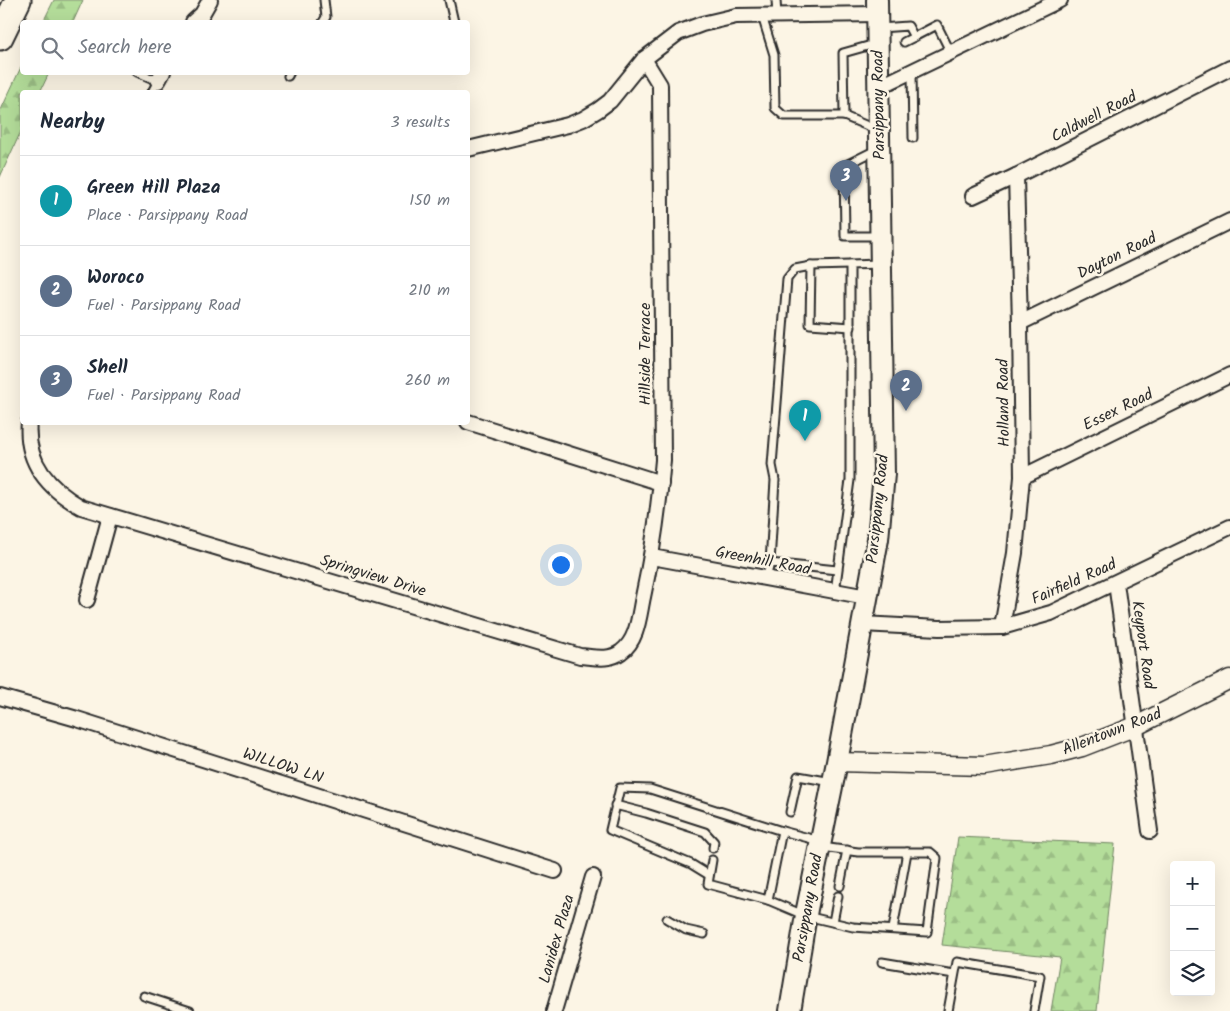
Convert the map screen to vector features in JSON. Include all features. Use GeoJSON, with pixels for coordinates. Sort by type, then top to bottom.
{"type":"FeatureCollection","features":[{"type":"Feature","properties":{"kind":"highway"},"geometry":{"type":"LineString","coordinates":[[0,37],[18,0]]}},
{"type":"Feature","properties":{"kind":"main road","name":"Parsippany Road"},"geometry":{"type":"LineString","coordinates":[[790,1011],[806,916],[837,762],[878,539],[884,474],[879,15]]}},
{"type":"Feature","properties":{"kind":"street"},"geometry":{"type":"LineString","coordinates":[[879,87],[1060,0]]}},
{"type":"Feature","properties":{"kind":"street"},"geometry":{"type":"LineString","coordinates":[[195,20],[202,14],[207,3]]}},
{"type":"Feature","properties":{"kind":"street"},"geometry":{"type":"LineString","coordinates":[[470,150],[568,125],[583,119],[610,100],[644,59],[678,33],[702,24],[736,16],[879,15]]}},
{"type":"Feature","properties":{"kind":"street","name":"Hillside Terrace"},"geometry":{"type":"LineString","coordinates":[[626,648],[636,631],[652,557],[663,460],[660,85],[644,59]]}},
{"type":"Feature","properties":{"kind":"street","name":"Caldwell Road"},"geometry":{"type":"LineString","coordinates":[[973,196],[1230,68]]}},
{"type":"Feature","properties":{"kind":"street","name":"Holland Road"},"geometry":{"type":"LineString","coordinates":[[1002,627],[1015,553],[1022,477],[1016,176]]}},
{"type":"Feature","properties":{"kind":"street","name":"Dayton Road"},"geometry":{"type":"LineString","coordinates":[[1020,323],[1230,221]]}},
{"type":"Feature","properties":{"kind":"street","name":"Essex Road"},"geometry":{"type":"LineString","coordinates":[[1022,477],[1230,375]]}},
{"type":"Feature","properties":{"kind":"street"},"geometry":{"type":"LineString","coordinates":[[470,423],[661,482]]}},
{"type":"Feature","properties":{"kind":"street","name":"Springview Drive"},"geometry":{"type":"LineString","coordinates":[[28,425],[29,442],[41,473],[50,485],[65,498],[81,506],[580,656],[605,658],[616,656],[626,648]]}},
{"type":"Feature","properties":{"kind":"street"},"geometry":{"type":"LineString","coordinates":[[86,600],[110,516]]}},
{"type":"Feature","properties":{"kind":"street","name":"Fairfield Road"},"geometry":{"type":"LineString","coordinates":[[862,624],[939,628],[1002,627],[1052,613],[1230,527]]}},
{"type":"Feature","properties":{"kind":"street","name":"Greenhill Road"},"geometry":{"type":"LineString","coordinates":[[652,557],[867,597]]}},
{"type":"Feature","properties":{"kind":"street","name":"Keyport Road"},"geometry":{"type":"LineString","coordinates":[[1116,582],[1150,831]]}},
{"type":"Feature","properties":{"kind":"street","name":"Allentown Road"},"geometry":{"type":"LineString","coordinates":[[837,762],[984,766],[1051,755],[1082,747],[1136,726],[1230,679]]}},
{"type":"Feature","properties":{"kind":"street","name":"WILLOW LN"},"geometry":{"type":"LineString","coordinates":[[0,698],[77,719],[555,871]]}},
{"type":"Feature","properties":{"kind":"street","name":"Lanidex Plaza"},"geometry":{"type":"LineString","coordinates":[[554,1011],[593,877]]}},
{"type":"Feature","properties":{"kind":"lane"},"geometry":{"type":"LineString","coordinates":[[324,0],[326,17],[324,20]]}},
{"type":"Feature","properties":{"kind":"lane"},"geometry":{"type":"LineString","coordinates":[[449,0],[454,20]]}},
{"type":"Feature","properties":{"kind":"lane"},"geometry":{"type":"LineString","coordinates":[[776,0],[778,16]]}},
{"type":"Feature","properties":{"kind":"lane"},"geometry":{"type":"LineString","coordinates":[[844,116],[843,53],[879,15],[908,26],[914,37]]}},
{"type":"Feature","properties":{"kind":"lane"},"geometry":{"type":"LineString","coordinates":[[762,16],[774,55],[775,108],[784,116],[844,116],[880,140],[844,166],[844,216],[845,236],[882,236]]}},
{"type":"Feature","properties":{"kind":"lane"},"geometry":{"type":"LineString","coordinates":[[904,42],[937,26],[952,53]]}},
{"type":"Feature","properties":{"kind":"lane"},"geometry":{"type":"LineString","coordinates":[[912,72],[913,138]]}},
{"type":"Feature","properties":{"kind":"lane"},"geometry":{"type":"LineString","coordinates":[[143,75],[158,82]]}},
{"type":"Feature","properties":{"kind":"lane"},"geometry":{"type":"LineString","coordinates":[[766,579],[770,563],[775,480],[772,465],[787,279],[795,269],[811,266],[882,264]]}},
{"type":"Feature","properties":{"kind":"lane"},"geometry":{"type":"LineString","coordinates":[[835,592],[850,480],[850,265]]}},
{"type":"Feature","properties":{"kind":"lane"},"geometry":{"type":"LineString","coordinates":[[811,266],[810,324],[851,327]]}},
{"type":"Feature","properties":{"kind":"lane"},"geometry":{"type":"LineString","coordinates":[[770,563],[837,570]]}},
{"type":"Feature","properties":{"kind":"lane"},"geometry":{"type":"LineString","coordinates":[[790,812],[798,776],[832,782]]}},
{"type":"Feature","properties":{"kind":"lane"},"geometry":{"type":"LineString","coordinates":[[709,875],[691,864],[610,830],[620,788],[650,789],[820,844],[847,850],[930,852],[937,858],[928,932],[853,927],[806,916],[768,900],[708,884],[712,860]]}},
{"type":"Feature","properties":{"kind":"lane"},"geometry":{"type":"LineString","coordinates":[[615,805],[705,832],[714,842],[714,848]]}},
{"type":"Feature","properties":{"kind":"lane"},"geometry":{"type":"LineString","coordinates":[[768,900],[782,831]]}},
{"type":"Feature","properties":{"kind":"lane"},"geometry":{"type":"LineString","coordinates":[[840,886],[847,850]]}},
{"type":"Feature","properties":{"kind":"lane"},"geometry":{"type":"LineString","coordinates":[[893,929],[907,852]]}},
{"type":"Feature","properties":{"kind":"lane"},"geometry":{"type":"LineString","coordinates":[[833,922],[838,896]]}},
{"type":"Feature","properties":{"kind":"lane"},"geometry":{"type":"LineString","coordinates":[[667,919],[686,930],[704,934]]}},
{"type":"Feature","properties":{"kind":"lane"},"geometry":{"type":"LineString","coordinates":[[882,962],[954,974]]}},
{"type":"Feature","properties":{"kind":"lane"},"geometry":{"type":"LineString","coordinates":[[948,1011],[956,962],[1040,976],[1034,1011]]}},
{"type":"Feature","properties":{"kind":"lane"},"geometry":{"type":"LineString","coordinates":[[144,996],[190,1011]]}},
{"type":"Feature","properties":{"kind":"green space"},"geometry":{"type":"Polygon","coordinates":[[[54,0],[83,0],[74,20],[44,20],[54,0]]]}},
{"type":"Feature","properties":{"kind":"green space"},"geometry":{"type":"Polygon","coordinates":[[[20,69],[20,75],[48,75],[41,90],[20,90],[20,133],[0,177],[0,112],[20,69]]]}},
{"type":"Feature","properties":{"kind":"green space"},"geometry":{"type":"Polygon","coordinates":[[[958,837],[1115,844],[1097,1011],[1051,1011],[1060,957],[942,945],[958,837]]]}},
{"type":"Feature","properties":{"kind":"place","name":"Shell"},"geometry":{"type":"Point","coordinates":[846,201]}},
{"type":"Feature","properties":{"kind":"place","name":"Woroco"},"geometry":{"type":"Point","coordinates":[906,411]}},
{"type":"Feature","properties":{"kind":"place","name":"Green Hill Plaza"},"geometry":{"type":"Point","coordinates":[805,441]}}]}
